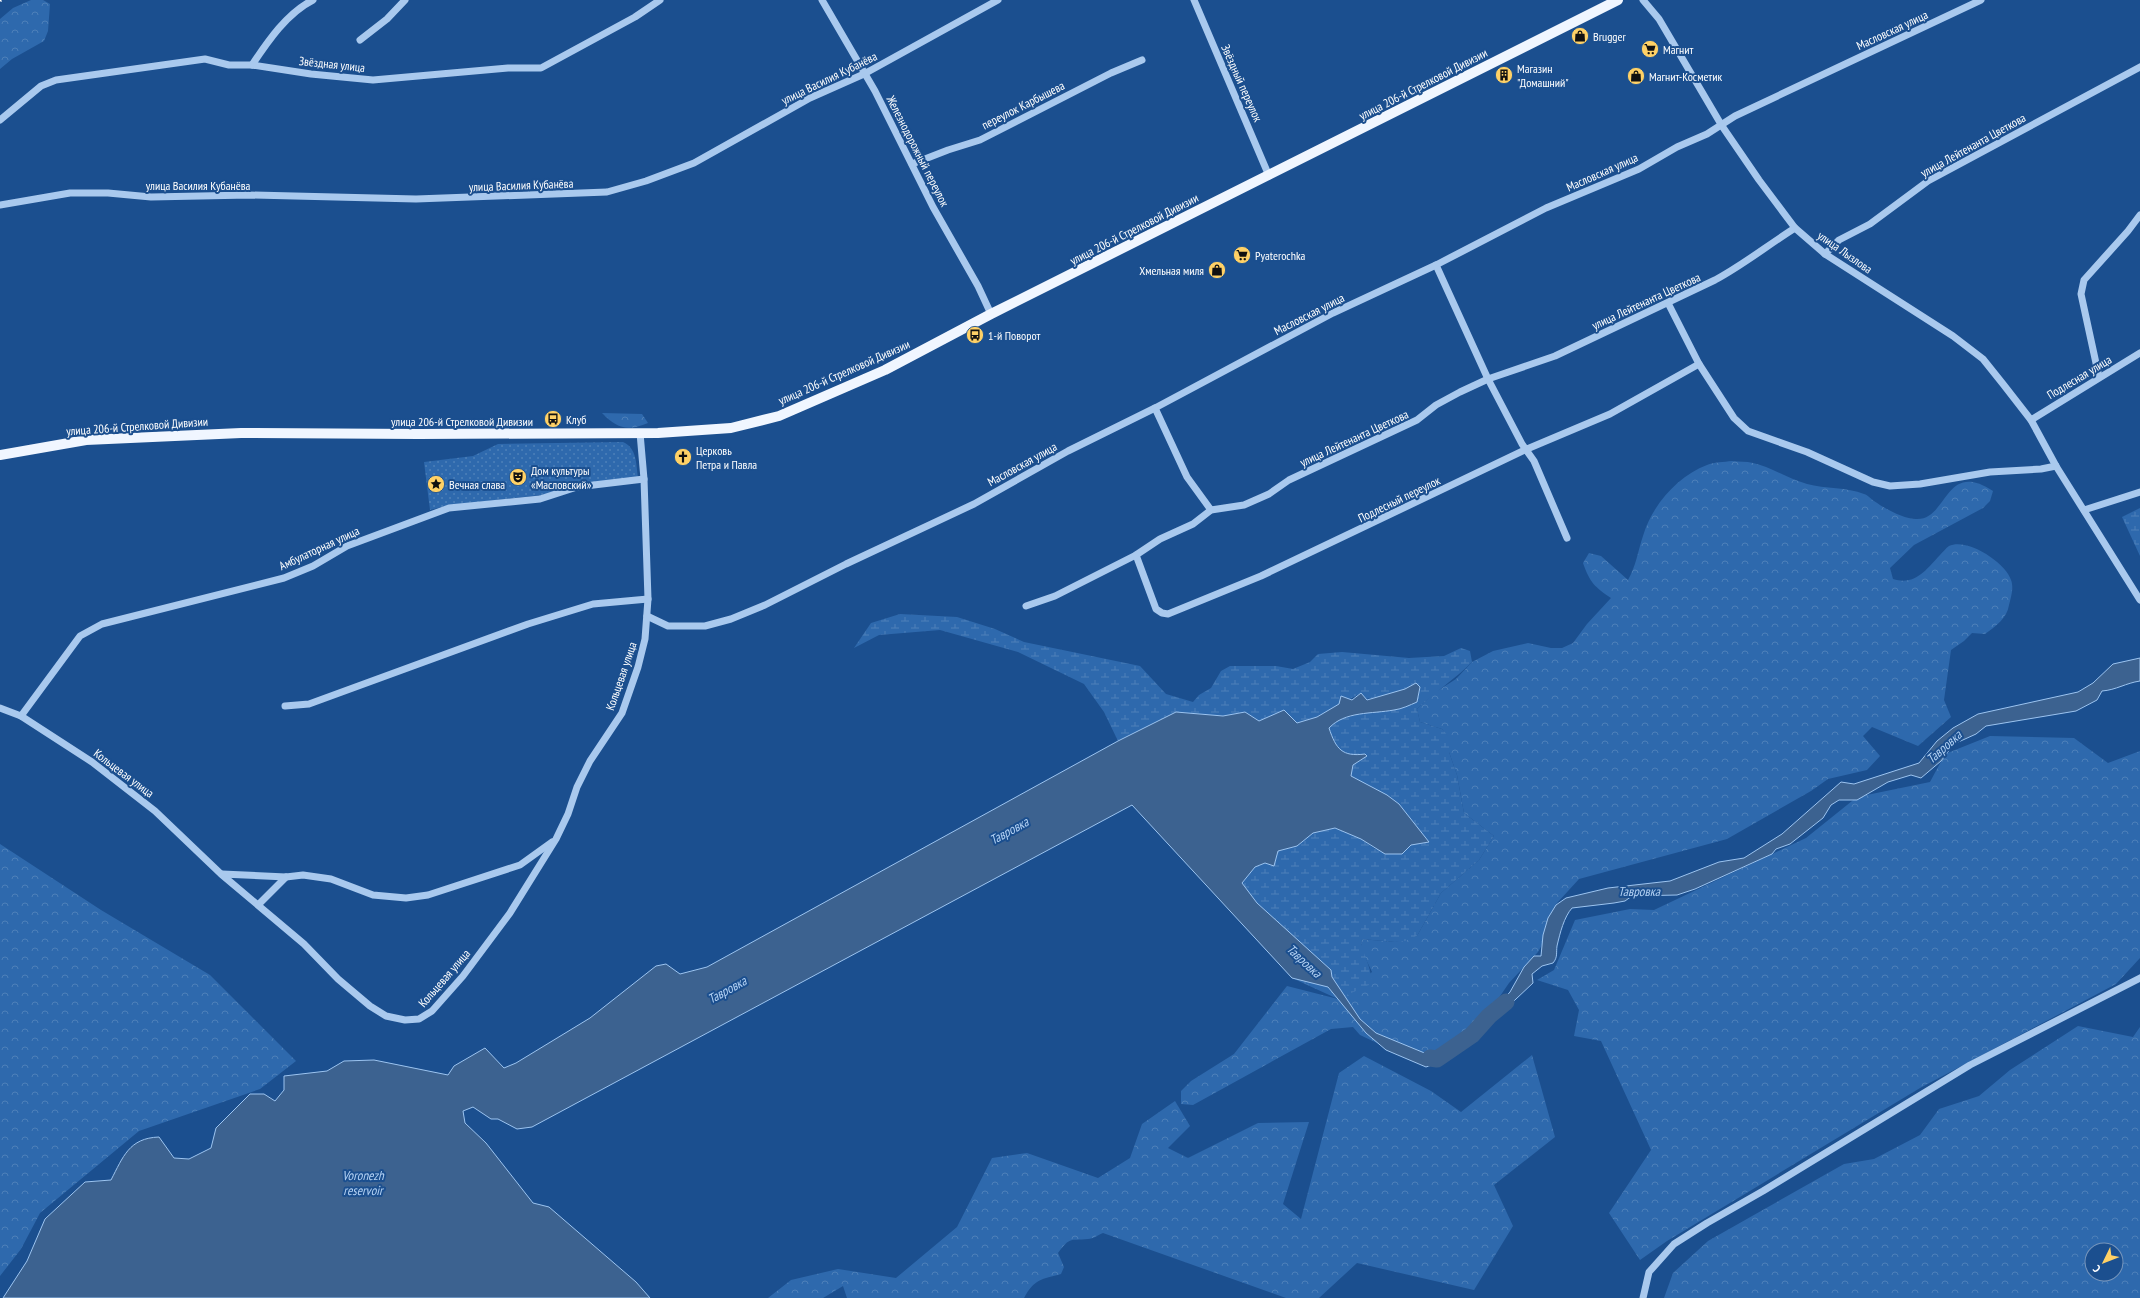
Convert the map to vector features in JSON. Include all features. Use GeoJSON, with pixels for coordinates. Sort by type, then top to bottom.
{"type":"FeatureCollection","features":[{"type":"Feature","properties":{"kind":"main road","name":"улица 206-й Стрелковой Дивизии"},"geometry":{"type":"LineString","coordinates":[[0,455],[86,440],[241,433],[640,433],[731,428],[779,416],[885,370],[991,314],[1270,176],[1618,0]]}},
{"type":"Feature","properties":{"kind":"street"},"geometry":{"type":"LineString","coordinates":[[252,65],[262,50],[289,18],[303,5],[313,0]]}},
{"type":"Feature","properties":{"kind":"street"},"geometry":{"type":"LineString","coordinates":[[360,40],[387,20],[405,0]]}},
{"type":"Feature","properties":{"kind":"street","name":"Звёздная улица"},"geometry":{"type":"LineString","coordinates":[[0,120],[41,86],[56,80],[205,59],[229,65],[252,65],[311,74],[373,80],[508,68],[540,68],[634,17],[660,0]]}},
{"type":"Feature","properties":{"kind":"street","name":"Железнодорожный переулок"},"geometry":{"type":"LineString","coordinates":[[822,0],[875,91],[933,207],[978,286],[991,314]]}},
{"type":"Feature","properties":{"kind":"street","name":"улица Василия Кубанёва"},"geometry":{"type":"LineString","coordinates":[[0,205],[70,194],[108,193],[151,197],[249,195],[416,199],[607,192],[654,179],[694,162],[810,98],[864,74],[998,0]]}},
{"type":"Feature","properties":{"kind":"street","name":"Звёздный переулок"},"geometry":{"type":"LineString","coordinates":[[1194,0],[1270,176]]}},
{"type":"Feature","properties":{"kind":"street","name":"улица Лызлова"},"geometry":{"type":"LineString","coordinates":[[1643,0],[1659,19],[1722,126],[1795,228],[1825,254],[1918,312],[1971,350],[1988,365],[2031,420],[2056,466],[2140,600]]}},
{"type":"Feature","properties":{"kind":"street","name":"Масловская улица"},"geometry":{"type":"LineString","coordinates":[[647,616],[668,626],[705,626],[731,619],[974,504],[1068,451],[1154,408],[1333,313],[1436,265],[1546,208],[1639,169],[1677,147],[1722,126],[1735,116],[1981,0]]}},
{"type":"Feature","properties":{"kind":"street","name":"переулок Карбышева"},"geometry":{"type":"LineString","coordinates":[[912,164],[948,150],[980,140],[1111,73],[1142,60]]}},
{"type":"Feature","properties":{"kind":"street","name":"улица Лейтенанта Цветкова"},"geometry":{"type":"LineString","coordinates":[[1825,254],[1839,240],[1870,224],[1928,181],[2140,67]]}},
{"type":"Feature","properties":{"kind":"street"},"geometry":{"type":"LineString","coordinates":[[2099,377],[2081,294],[2084,280],[2128,231],[2140,215]]}},
{"type":"Feature","properties":{"kind":"street","name":"улица Лейтенанта Цветкова"},"geometry":{"type":"LineString","coordinates":[[1026,606],[1054,596],[1136,555],[1160,539],[1193,524],[1211,510],[1244,504],[1269,494],[1290,480],[1417,420],[1436,405],[1488,379],[1555,356],[1668,303],[1740,267],[1756,253],[1795,228]]}},
{"type":"Feature","properties":{"kind":"street"},"geometry":{"type":"LineString","coordinates":[[1436,265],[1488,379],[1522,444],[1527,449],[1534,461],[1567,538]]}},
{"type":"Feature","properties":{"kind":"street"},"geometry":{"type":"LineString","coordinates":[[1668,303],[1699,364],[1734,418],[1748,431],[1807,452],[1873,482],[1890,486],[1920,484],[1990,472],[2041,469],[2056,466]]}},
{"type":"Feature","properties":{"kind":"street","name":"Подлесная улица"},"geometry":{"type":"LineString","coordinates":[[2031,420],[2140,353]]}},
{"type":"Feature","properties":{"kind":"street","name":"Подлесный переулок"},"geometry":{"type":"LineString","coordinates":[[1136,555],[1156,609],[1162,613],[1168,614],[1268,573],[1527,449],[1610,414],[1699,364]]}},
{"type":"Feature","properties":{"kind":"street"},"geometry":{"type":"LineString","coordinates":[[1154,408],[1187,477],[1211,510]]}},
{"type":"Feature","properties":{"kind":"street","name":"Кольцевая улица"},"geometry":{"type":"LineString","coordinates":[[0,708],[21,716],[92,762],[155,811],[221,874],[259,904],[370,1006],[386,1016],[405,1020],[419,1019],[432,1011],[463,976],[510,913],[556,839],[568,814],[577,787],[590,762],[622,713],[638,667],[645,639],[647,616],[648,599],[644,480],[640,433]]}},
{"type":"Feature","properties":{"kind":"street","name":"Амбулаторная улица"},"geometry":{"type":"LineString","coordinates":[[21,716],[80,636],[102,624],[284,578],[313,566],[347,546],[450,508],[540,499],[577,488],[644,480]]}},
{"type":"Feature","properties":{"kind":"street"},"geometry":{"type":"LineString","coordinates":[[2084,510],[2140,492]]}},
{"type":"Feature","properties":{"kind":"street"},"geometry":{"type":"LineString","coordinates":[[285,706],[308,704],[321,700],[528,624],[593,604],[648,599]]}},
{"type":"Feature","properties":{"kind":"street","name":"Кольцевая улица"},"geometry":{"type":"LineString","coordinates":[[221,874],[286,878],[303,875],[331,879],[373,895],[406,898],[428,895],[520,865],[556,839]]}},
{"type":"Feature","properties":{"kind":"street"},"geometry":{"type":"LineString","coordinates":[[259,904],[286,878]]}},
{"type":"Feature","properties":{"kind":"street"},"geometry":{"type":"LineString","coordinates":[[1643,1298],[1649,1272],[1674,1244],[1706,1222],[1770,1187],[1970,1065],[2140,978]]}},
{"type":"Feature","properties":{"kind":"green space"},"geometry":{"type":"Polygon","coordinates":[[[31,0],[43,0],[50,4],[48,31],[44,41],[12,59],[0,69],[0,19],[13,8],[31,0]]]}},
{"type":"Feature","properties":{"kind":"green space"},"geometry":{"type":"Polygon","coordinates":[[[602,413],[642,414],[648,423],[641,426],[628,428],[623,427],[607,418],[602,413]]]}},
{"type":"Feature","properties":{"kind":"green space"},"geometry":{"type":"Polygon","coordinates":[[[623,442],[631,448],[633,452],[638,477],[541,495],[450,505],[430,510],[424,462],[473,456],[498,444],[623,442]]]}},
{"type":"Feature","properties":{"kind":"green space"},"geometry":{"type":"Polygon","coordinates":[[[1732,461],[1748,462],[1759,465],[1807,484],[1843,489],[1867,495],[1878,504],[1894,513],[1911,519],[1926,517],[1935,511],[1956,486],[1965,482],[1977,483],[1993,491],[1990,501],[1983,508],[1914,545],[1890,568],[1893,579],[1901,581],[1914,578],[1925,571],[1949,546],[1957,544],[1975,548],[1994,559],[2008,573],[2011,580],[2012,592],[2008,610],[2000,621],[1985,634],[1972,633],[1951,650],[1944,700],[1951,717],[1918,746],[1872,727],[1863,736],[1880,756],[1867,770],[1828,779],[1811,791],[1727,839],[1579,879],[1557,903],[1552,913],[1543,943],[1538,952],[1509,983],[1483,1021],[1450,1049],[1427,1054],[1392,1050],[1360,1035],[1353,1027],[1331,1029],[1193,1105],[1181,1104],[1181,1091],[1191,1081],[1234,1054],[1287,986],[1338,999],[1372,972],[1362,951],[1361,939],[1395,942],[1417,936],[1441,893],[1479,860],[1494,836],[1464,813],[1457,775],[1449,752],[1449,738],[1442,729],[1420,722],[1417,709],[1434,693],[1456,679],[1472,662],[1493,651],[1528,643],[1551,648],[1562,648],[1573,643],[1587,624],[1611,598],[1597,587],[1588,575],[1583,563],[1589,553],[1601,556],[1628,580],[1635,564],[1647,524],[1653,513],[1668,493],[1676,484],[1696,470],[1713,463],[1732,461]]]}},
{"type":"Feature","properties":{"kind":"green space"},"geometry":{"type":"Polygon","coordinates":[[[2140,508],[2140,556],[2122,517],[2140,508]]]}},
{"type":"Feature","properties":{"kind":"green space"},"geometry":{"type":"Polygon","coordinates":[[[900,614],[957,617],[995,629],[1024,642],[1140,666],[1166,694],[1193,702],[1199,695],[1211,688],[1221,671],[1230,666],[1276,666],[1293,669],[1310,662],[1318,654],[1342,652],[1409,658],[1444,656],[1461,648],[1470,651],[1472,662],[1417,709],[1420,722],[1442,729],[1450,738],[1449,752],[1457,775],[1464,813],[1494,836],[1479,860],[1441,893],[1417,936],[1405,941],[1395,942],[1361,939],[1363,951],[1369,967],[1371,984],[1338,999],[1292,978],[1333,988],[1257,903],[1242,883],[1255,867],[1265,863],[1278,851],[1297,846],[1313,833],[1335,828],[1361,839],[1375,849],[1402,854],[1411,845],[1428,842],[1399,804],[1387,795],[1350,776],[1353,765],[1367,756],[1365,754],[1357,755],[1345,753],[1337,746],[1329,728],[1337,720],[1363,713],[1405,689],[1385,696],[1365,699],[1361,693],[1317,717],[1297,723],[1284,710],[1259,721],[1245,712],[1223,716],[1176,712],[1118,741],[1104,712],[1084,684],[1018,652],[940,630],[879,635],[854,648],[871,623],[900,614]]]}},
{"type":"Feature","properties":{"kind":"green space"},"geometry":{"type":"Polygon","coordinates":[[[1990,736],[2074,738],[2108,763],[2140,751],[2140,958],[2116,984],[1920,1088],[1667,1241],[1640,1260],[1609,1213],[1651,1150],[1601,1041],[1574,1036],[1579,1010],[1568,990],[1537,980],[1554,970],[1575,920],[1630,909],[1654,910],[1806,838],[1857,797],[1930,782],[1945,754],[1990,736]]]}},
{"type":"Feature","properties":{"kind":"green space"},"geometry":{"type":"Polygon","coordinates":[[[0,844],[101,910],[210,975],[296,1061],[260,1089],[139,1131],[40,1213],[21,1249],[0,1276],[0,844]]]}},
{"type":"Feature","properties":{"kind":"green space"},"geometry":{"type":"Polygon","coordinates":[[[2078,1026],[2133,1037],[2140,1027],[2140,1298],[1664,1298],[1673,1273],[1708,1241],[1844,1164],[1874,1159],[1920,1135],[1939,1109],[1979,1096],[2010,1070],[2078,1026]]]}},
{"type":"Feature","properties":{"kind":"green space"},"geometry":{"type":"Polygon","coordinates":[[[1532,1055],[1555,1137],[1494,1185],[1513,1226],[1474,1290],[1357,1263],[1319,1298],[1286,1298],[1103,1233],[1094,1238],[1071,1240],[1068,1242],[1058,1253],[1064,1267],[1061,1274],[1035,1283],[1024,1298],[847,1298],[843,1286],[823,1298],[768,1298],[791,1280],[838,1269],[896,1278],[957,1227],[992,1158],[1027,1153],[1098,1178],[1130,1158],[1142,1124],[1175,1101],[1190,1126],[1168,1148],[1188,1158],[1258,1123],[1309,1122],[1283,1204],[1301,1219],[1339,1073],[1364,1056],[1431,1091],[1461,1112],[1532,1055]]]}},
{"type":"Feature","properties":{"kind":"water","name":"Voronezh reservoir"},"geometry":{"type":"Polygon","coordinates":[[[2140,658],[2140,681],[2102,691],[2097,700],[2076,711],[1986,726],[1976,734],[1954,744],[1941,761],[1921,778],[1911,775],[1888,782],[1857,800],[1839,800],[1831,805],[1823,818],[1790,844],[1776,849],[1772,854],[1695,889],[1677,895],[1632,896],[1625,901],[1572,908],[1563,926],[1557,946],[1555,961],[1542,966],[1532,974],[1533,983],[1465,1047],[1451,1058],[1426,1067],[1386,1050],[1366,1033],[1328,987],[1292,978],[1132,805],[532,1127],[517,1129],[498,1119],[491,1119],[473,1107],[463,1111],[465,1123],[486,1143],[533,1203],[549,1207],[636,1282],[650,1298],[3,1298],[27,1261],[45,1219],[85,1182],[111,1180],[128,1150],[141,1141],[159,1137],[174,1158],[189,1159],[211,1148],[216,1128],[250,1094],[264,1094],[275,1101],[284,1090],[284,1076],[327,1071],[344,1061],[374,1060],[448,1075],[454,1066],[485,1048],[504,1068],[516,1063],[590,1018],[656,966],[666,964],[680,974],[707,967],[1118,741],[1176,712],[1223,716],[1245,712],[1259,721],[1284,710],[1297,723],[1317,717],[1339,704],[1341,696],[1352,700],[1361,693],[1367,700],[1405,689],[1416,683],[1420,687],[1417,702],[1406,707],[1351,716],[1335,723],[1329,728],[1337,746],[1345,753],[1357,755],[1365,754],[1367,756],[1353,765],[1351,776],[1387,795],[1399,804],[1429,842],[1411,845],[1402,854],[1385,854],[1361,839],[1335,828],[1313,833],[1297,846],[1278,851],[1274,866],[1265,863],[1255,867],[1242,883],[1257,903],[1331,970],[1332,977],[1360,1019],[1376,1033],[1427,1054],[1451,1051],[1472,1035],[1510,992],[1524,967],[1534,956],[1541,956],[1543,935],[1548,918],[1556,905],[1566,898],[1608,888],[1670,881],[1719,862],[1744,858],[1782,834],[1841,782],[1854,784],[1919,763],[1937,741],[1953,728],[1978,714],[2078,692],[2093,683],[2113,664],[2140,658]]]}},
{"type":"Feature","properties":{"kind":"waterway","name":"Тавровка"},"geometry":{"type":"LineString","coordinates":[[1430,1058],[1437,1059],[1472,1035],[1489,1016],[1506,1002]]}},
{"type":"Feature","properties":{"kind":"place","name":"Brugger"},"geometry":{"type":"Point","coordinates":[1580,36]}},
{"type":"Feature","properties":{"kind":"place","name":"Магнит"},"geometry":{"type":"Point","coordinates":[1650,49]}},
{"type":"Feature","properties":{"kind":"place","name":"Магазин \"Домашний\""},"geometry":{"type":"Point","coordinates":[1504,75]}},
{"type":"Feature","properties":{"kind":"place","name":"Магнит-Косметик"},"geometry":{"type":"Point","coordinates":[1636,76]}},
{"type":"Feature","properties":{"kind":"place","name":"Pyaterochka"},"geometry":{"type":"Point","coordinates":[1242,255]}},
{"type":"Feature","properties":{"kind":"place","name":"Хмельная миля"},"geometry":{"type":"Point","coordinates":[1217,270]}},
{"type":"Feature","properties":{"kind":"place","name":"1-й Поворот"},"geometry":{"type":"Point","coordinates":[975,335]}},
{"type":"Feature","properties":{"kind":"place","name":"Клуб"},"geometry":{"type":"Point","coordinates":[553,419]}},
{"type":"Feature","properties":{"kind":"place","name":"Церковь Петра и Павла"},"geometry":{"type":"Point","coordinates":[683,457]}},
{"type":"Feature","properties":{"kind":"place","name":"Дом культуры «Масловский»"},"geometry":{"type":"Point","coordinates":[518,477]}},
{"type":"Feature","properties":{"kind":"place","name":"Вечная слава"},"geometry":{"type":"Point","coordinates":[436,484]}}]}
